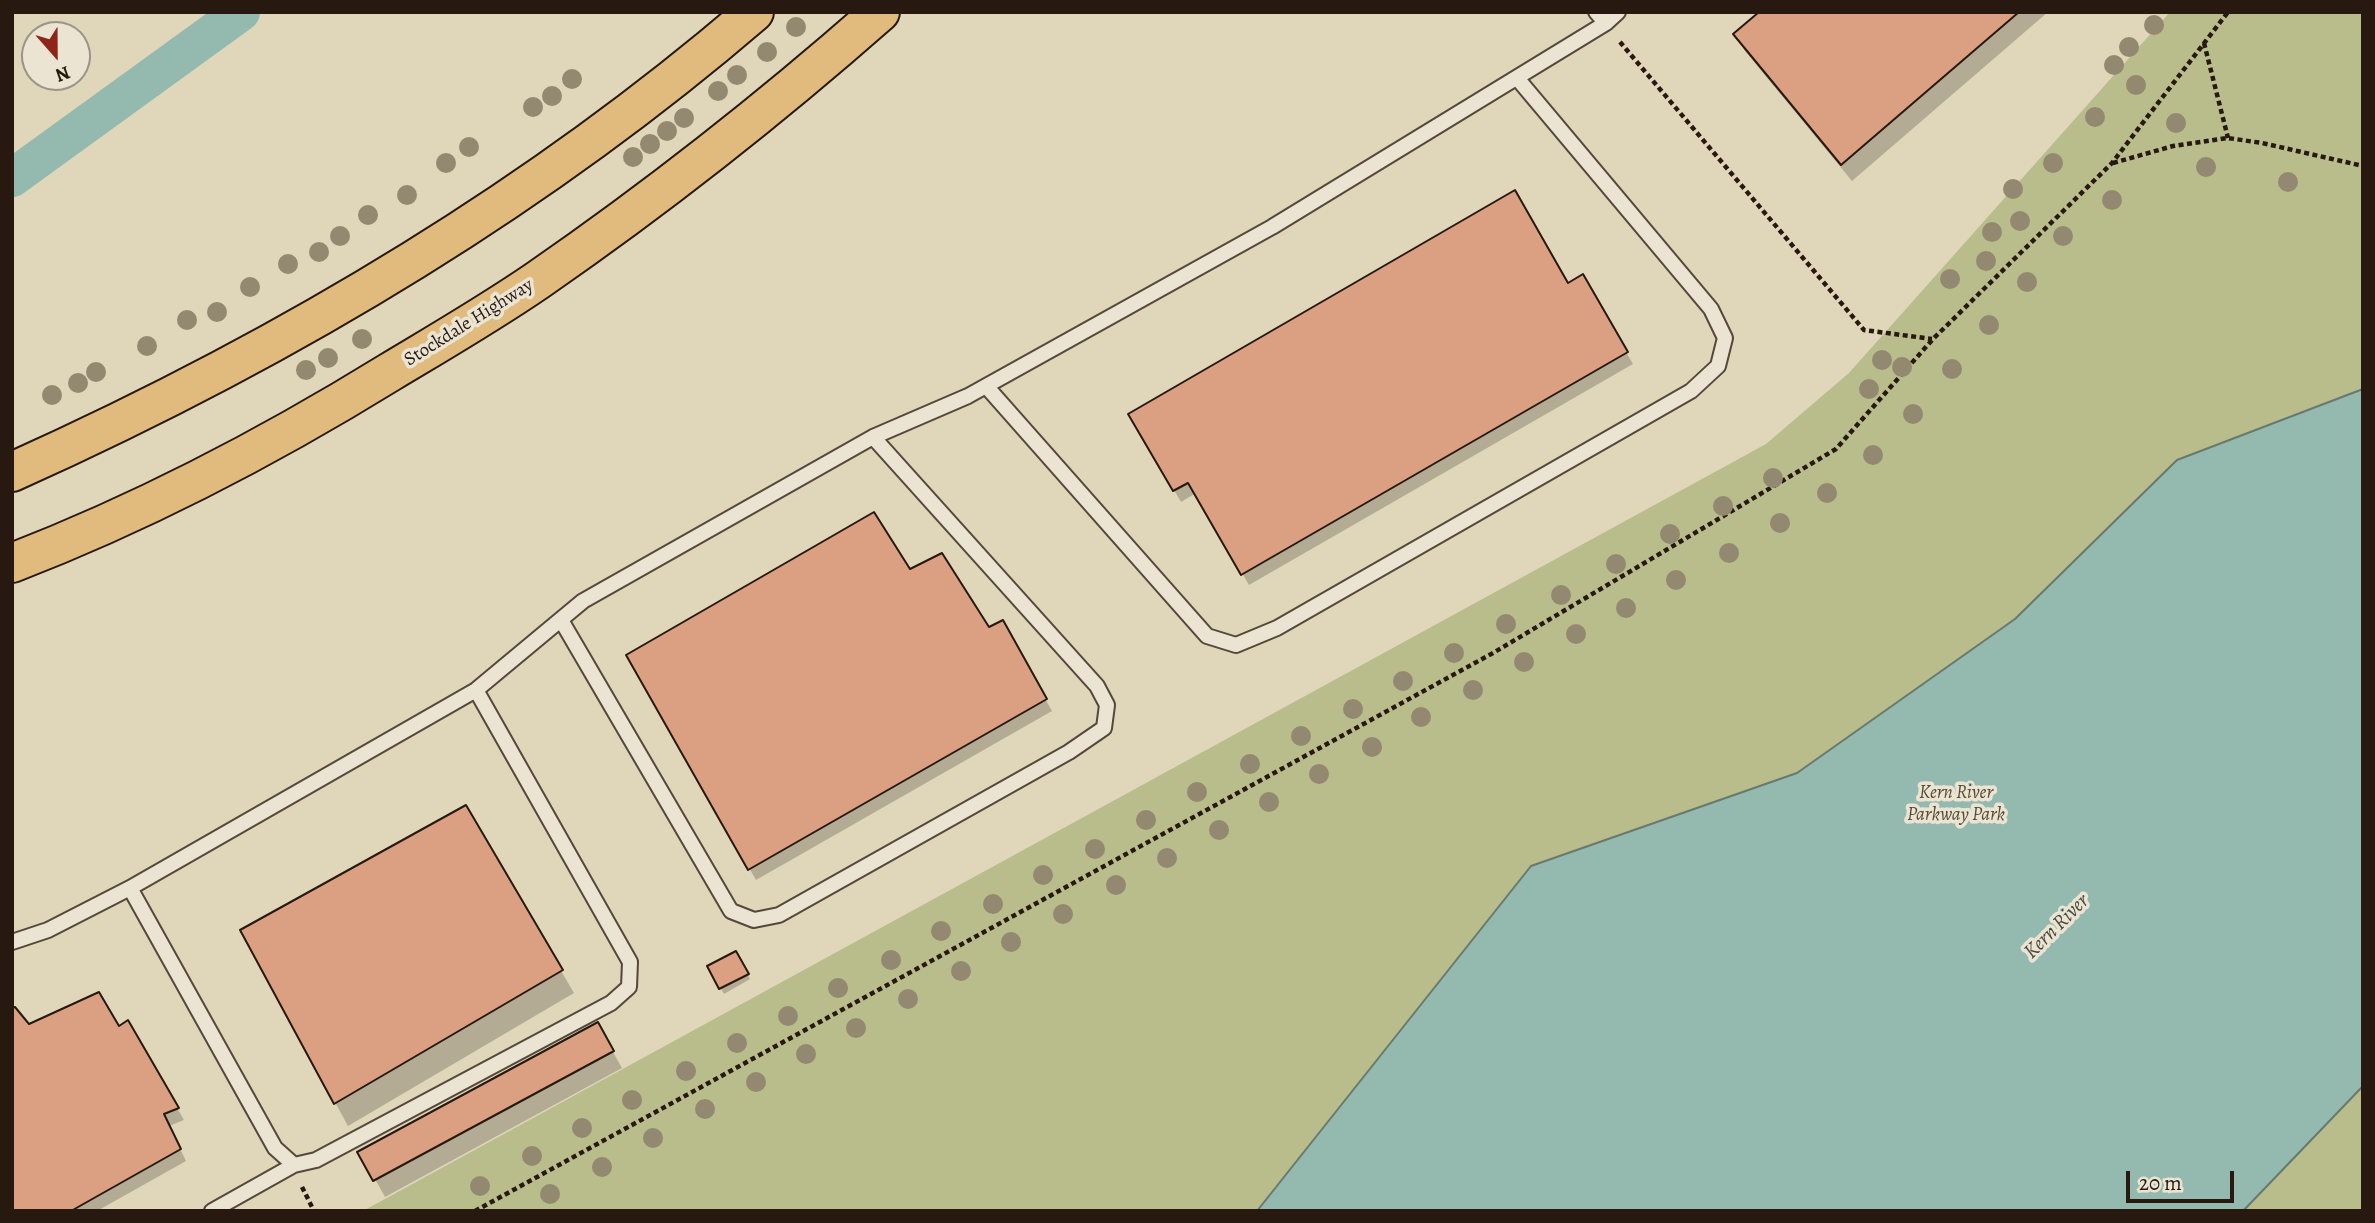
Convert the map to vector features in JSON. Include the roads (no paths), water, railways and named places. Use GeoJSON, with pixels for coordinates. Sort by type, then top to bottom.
{"type":"FeatureCollection","features":[{"type":"Feature","properties":{"kind":"main road"},"geometry":{"type":"LineString","coordinates":[[12,472],[202,381],[394,273],[592,142],[695,63],[754,12]]}},
{"type":"Feature","properties":{"kind":"main road","name":"Stockdale Highway"},"geometry":{"type":"LineString","coordinates":[[12,563],[130,513],[222,468],[317,417],[468,326],[579,251],[710,154],[774,104],[880,12]]}},
{"type":"Feature","properties":{"kind":"lane"},"geometry":{"type":"LineString","coordinates":[[12,942],[48,930],[130,888],[476,690],[583,601],[873,437],[968,396],[1272,227],[1517,78],[1601,18],[1618,12]]}},
{"type":"Feature","properties":{"kind":"lane"},"geometry":{"type":"LineString","coordinates":[[986,386],[1207,636],[1236,645],[1277,628],[1691,391],[1718,366],[1725,338],[1711,309],[1517,78]]}},
{"type":"Feature","properties":{"kind":"lane"},"geometry":{"type":"LineString","coordinates":[[561,620],[731,911],[754,920],[779,915],[1069,752],[1104,728],[1107,705],[1097,686],[873,437]]}},
{"type":"Feature","properties":{"kind":"lane"},"geometry":{"type":"LineString","coordinates":[[212,1211],[294,1165],[316,1160],[611,1003],[629,987],[630,962],[476,690]]}},
{"type":"Feature","properties":{"kind":"lane"},"geometry":{"type":"LineString","coordinates":[[130,888],[275,1148],[294,1165]]}},
{"type":"Feature","properties":{"kind":"water","name":"Kern River"},"geometry":{"type":"Polygon","coordinates":[[[2363,389],[2363,1086],[2243,1211],[1257,1211],[1531,866],[1797,773],[2015,619],[2177,460],[2363,389]]]}},
{"type":"Feature","properties":{"kind":"waterway"},"geometry":{"type":"LineString","coordinates":[[12,178],[241,12]]}},
{"type":"Feature","properties":{"kind":"park label","name":"Kern River Parkway Park"},"geometry":{"type":"Point","coordinates":[1956,804]}}]}
